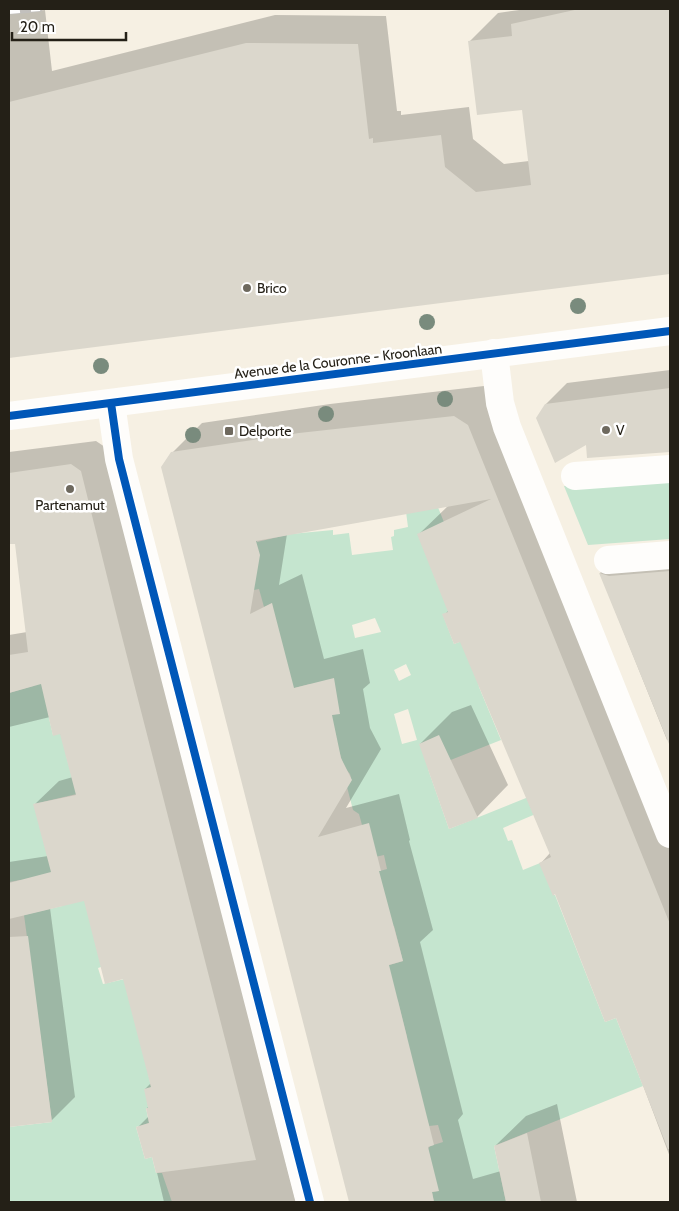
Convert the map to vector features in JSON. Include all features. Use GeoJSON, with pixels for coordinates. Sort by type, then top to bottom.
{"type":"FeatureCollection","features":[{"type":"Feature","properties":{"kind":"street","name":"Avenue de la Couronne - Kroonlaan"},"geometry":{"type":"LineString","coordinates":[[9,416],[670,331]]}},
{"type":"Feature","properties":{"kind":"street"},"geometry":{"type":"LineString","coordinates":[[494,353],[500,402],[507,427],[670,834]]}},
{"type":"Feature","properties":{"kind":"street"},"geometry":{"type":"LineString","coordinates":[[111,403],[119,460],[310,1202]]}},
{"type":"Feature","properties":{"kind":"street"},"geometry":{"type":"LineString","coordinates":[[575,476],[670,468]]}},
{"type":"Feature","properties":{"kind":"street"},"geometry":{"type":"LineString","coordinates":[[608,560],[670,555]]}},
{"type":"Feature","properties":{"kind":"green space"},"geometry":{"type":"Polygon","coordinates":[[[670,477],[670,539],[588,545],[564,486],[670,477]]]}},
{"type":"Feature","properties":{"kind":"green space"},"geometry":{"type":"Polygon","coordinates":[[[435,500],[461,564],[448,612],[443,615],[454,644],[472,637],[479,687],[501,740],[428,769],[449,829],[531,796],[538,813],[503,828],[508,841],[512,840],[523,870],[567,852],[553,895],[555,895],[605,1022],[616,1018],[643,1086],[494,1146],[506,1202],[434,1202],[432,1192],[438,1191],[428,1149],[430,1146],[443,1142],[438,1125],[429,1126],[402,1039],[407,1037],[398,1001],[379,968],[403,961],[394,926],[373,932],[362,876],[387,869],[384,855],[357,861],[362,825],[359,814],[353,810],[347,787],[351,778],[350,774],[344,767],[328,716],[336,714],[310,684],[279,692],[272,603],[264,607],[259,589],[254,590],[254,524],[257,542],[291,534],[333,530],[333,535],[349,533],[352,555],[393,550],[391,537],[394,536],[394,530],[408,527],[405,504],[435,500]],[[375,618],[352,625],[355,638],[381,632],[375,618]],[[406,664],[394,670],[399,681],[411,675],[406,664]],[[408,709],[394,714],[402,744],[417,740],[408,709]]]}},
{"type":"Feature","properties":{"kind":"green space"},"geometry":{"type":"Polygon","coordinates":[[[57,612],[49,718],[53,735],[63,733],[65,751],[81,793],[34,804],[80,885],[84,901],[93,899],[101,967],[98,968],[103,984],[129,978],[151,1087],[148,1108],[146,1108],[149,1123],[136,1127],[145,1159],[152,1157],[156,1173],[162,1173],[172,1202],[9,1202],[9,1127],[52,1122],[24,915],[62,906],[20,880],[9,882],[9,693],[33,686],[57,612]]]}},
{"type":"Feature","properties":{"kind":"building"},"geometry":{"type":"Polygon","coordinates":[[[579,9],[670,9],[670,274],[9,358],[9,102],[246,43],[358,44],[369,139],[373,138],[373,143],[441,135],[445,167],[476,192],[531,185],[522,110],[477,115],[468,41],[512,36],[511,24],[579,9]]]}},
{"type":"Feature","properties":{"kind":"building","name":"V"},"geometry":{"type":"Polygon","coordinates":[[[670,388],[670,452],[587,458],[586,445],[555,463],[536,418],[545,404],[670,388]]]}},
{"type":"Feature","properties":{"kind":"building"},"geometry":{"type":"Polygon","coordinates":[[[454,416],[468,425],[670,924],[670,1149],[668,1149],[616,1018],[605,1022],[555,894],[553,896],[539,863],[551,857],[460,642],[454,644],[442,614],[448,612],[417,534],[491,499],[256,541],[260,555],[250,614],[272,603],[294,688],[334,678],[340,714],[332,715],[341,758],[352,780],[318,837],[369,823],[381,871],[379,871],[403,961],[389,965],[434,1145],[428,1147],[439,1191],[432,1192],[434,1202],[349,1202],[161,467],[171,452],[299,433],[454,416]]]}},
{"type":"Feature","properties":{"kind":"building"},"geometry":{"type":"Polygon","coordinates":[[[71,464],[81,471],[256,1160],[156,1173],[152,1157],[145,1159],[136,1127],[149,1123],[144,1089],[151,1087],[123,979],[105,984],[84,901],[9,919],[9,883],[51,872],[33,804],[76,795],[60,734],[53,736],[41,684],[9,693],[9,655],[28,652],[15,544],[9,544],[9,473],[71,464]]]}},
{"type":"Feature","properties":{"kind":"building"},"geometry":{"type":"Polygon","coordinates":[[[670,571],[669,744],[599,573],[609,576],[670,571]]]}},
{"type":"Feature","properties":{"kind":"building"},"geometry":{"type":"Polygon","coordinates":[[[439,735],[478,818],[449,829],[419,744],[439,735]]]}},
{"type":"Feature","properties":{"kind":"building"},"geometry":{"type":"Polygon","coordinates":[[[28,936],[52,1122],[9,1127],[9,937],[28,936]]]}},
{"type":"Feature","properties":{"kind":"building"},"geometry":{"type":"Polygon","coordinates":[[[527,1133],[541,1202],[506,1202],[494,1146],[527,1133]]]}},
{"type":"Feature","properties":{"kind":"railway"},"geometry":{"type":"LineString","coordinates":[[9,12],[40,9]]}},
{"type":"Feature","properties":{"kind":"cycle path"},"geometry":{"type":"LineString","coordinates":[[9,416],[670,331]]}},
{"type":"Feature","properties":{"kind":"cycle path"},"geometry":{"type":"LineString","coordinates":[[111,403],[119,459],[310,1202]]}},
{"type":"Feature","properties":{"kind":"place","name":"Brico"},"geometry":{"type":"Point","coordinates":[247,288]}},
{"type":"Feature","properties":{"kind":"place","name":"V"},"geometry":{"type":"Point","coordinates":[606,430]}},
{"type":"Feature","properties":{"kind":"place","name":"Delporte"},"geometry":{"type":"Point","coordinates":[229,431]}},
{"type":"Feature","properties":{"kind":"place","name":"Partenamut"},"geometry":{"type":"Point","coordinates":[70,489]}}]}
